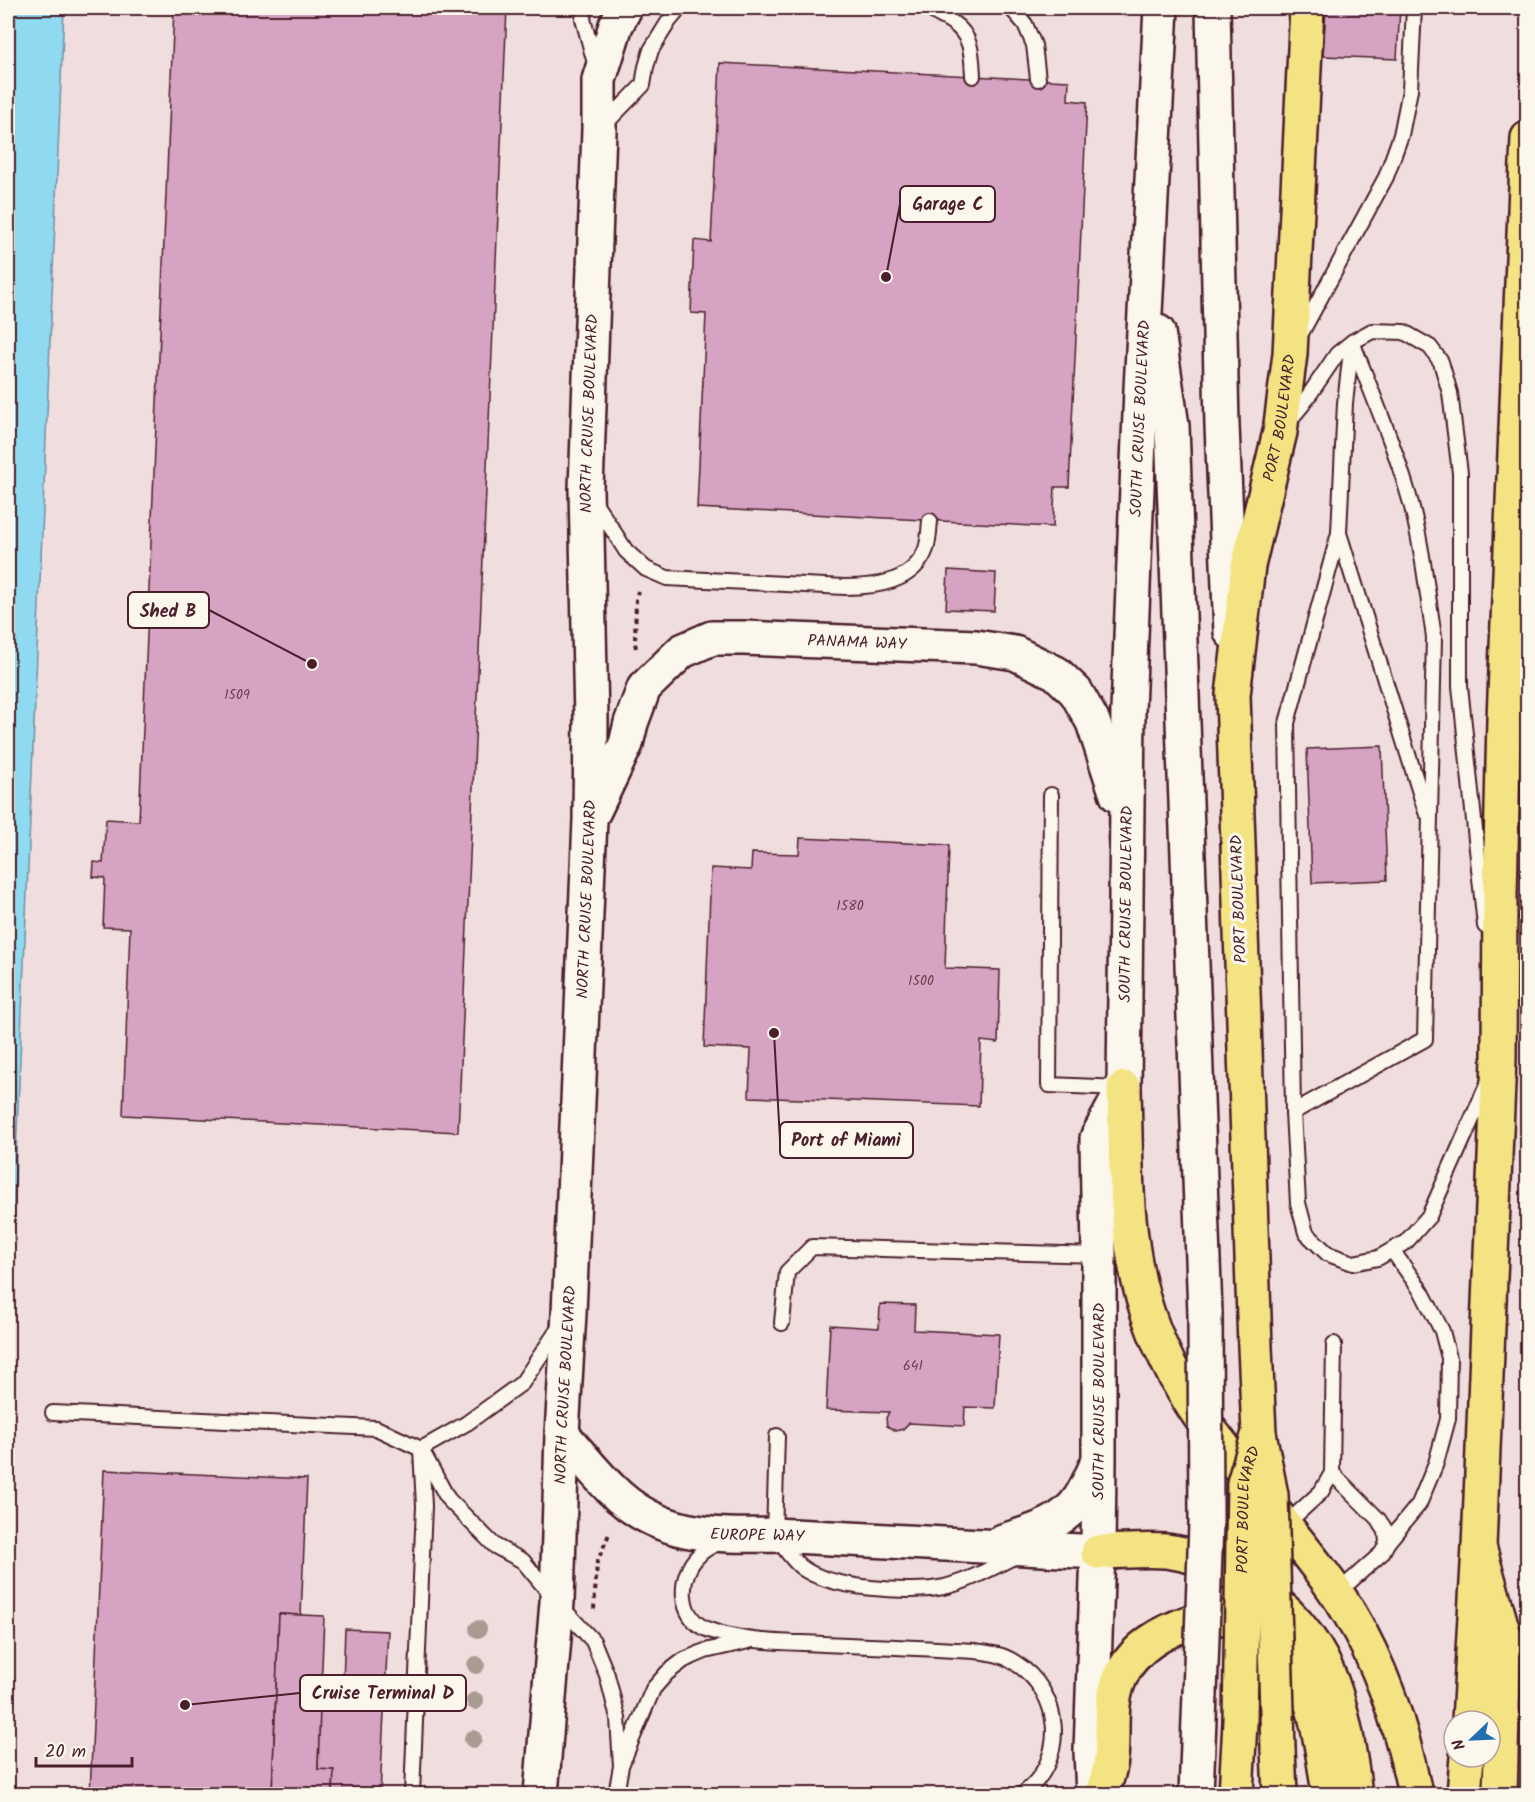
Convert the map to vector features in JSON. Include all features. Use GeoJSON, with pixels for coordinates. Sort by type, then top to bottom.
{"type":"FeatureCollection","features":[{"type":"Feature","properties":{"kind":"main road","name":"PORT BOULEVARD"},"geometry":{"type":"LineString","coordinates":[[1236,1794],[1244,1483],[1259,1433],[1233,695],[1248,567],[1280,432],[1290,354],[1306,8]]}},
{"type":"Feature","properties":{"kind":"main road"},"geometry":{"type":"LineString","coordinates":[[1470,1709],[1479,1547],[1499,1059],[1504,719],[1527,138]]}},
{"type":"Feature","properties":{"kind":"main road"},"geometry":{"type":"LineString","coordinates":[[1124,1088],[1132,1241],[1143,1297],[1165,1357],[1189,1401],[1203,1421],[1317,1564],[1355,1623],[1377,1667],[1400,1732],[1415,1794]]}},
{"type":"Feature","properties":{"kind":"main road"},"geometry":{"type":"LineString","coordinates":[[1259,1433],[1271,1496],[1280,1794]]}},
{"type":"Feature","properties":{"kind":"main road"},"geometry":{"type":"LineString","coordinates":[[1479,1547],[1504,1635],[1500,1794]]}},
{"type":"Feature","properties":{"kind":"main road"},"geometry":{"type":"LineString","coordinates":[[1098,1552],[1166,1551],[1197,1558],[1222,1567],[1263,1591],[1298,1623],[1319,1652],[1332,1680],[1348,1736],[1355,1794]]}},
{"type":"Feature","properties":{"kind":"main road"},"geometry":{"type":"LineString","coordinates":[[1102,1794],[1111,1760],[1111,1717],[1114,1696],[1129,1662],[1138,1651],[1159,1636],[1189,1622],[1209,1617],[1227,1617],[1245,1623],[1266,1634],[1285,1650],[1301,1674],[1309,1698],[1321,1742],[1329,1794]]}},
{"type":"Feature","properties":{"kind":"main road"},"geometry":{"type":"LineString","coordinates":[[1464,1794],[1466,1769]]}},
{"type":"Feature","properties":{"kind":"street"},"geometry":{"type":"LineString","coordinates":[[599,80],[616,25],[625,8]]}},
{"type":"Feature","properties":{"kind":"street"},"geometry":{"type":"LineString","coordinates":[[1213,8],[1222,426],[1233,695]]}},
{"type":"Feature","properties":{"kind":"street","name":"SOUTH CRUISE BOULEVARD"},"geometry":{"type":"LineString","coordinates":[[1093,1794],[1090,1750],[1098,1552],[1099,1461],[1097,1138],[1124,1088],[1128,711],[1159,11]]}},
{"type":"Feature","properties":{"kind":"street","name":"NORTH CRUISE BOULEVARD"},"geometry":{"type":"LineString","coordinates":[[541,1794],[557,1602],[562,1434],[590,820],[591,720],[586,489],[599,80]]}},
{"type":"Feature","properties":{"kind":"street"},"geometry":{"type":"LineString","coordinates":[[1149,267],[1172,426],[1205,1313],[1206,1523],[1196,1794]]}},
{"type":"Feature","properties":{"kind":"street","name":"PANAMA WAY"},"geometry":{"type":"LineString","coordinates":[[590,820],[626,744],[630,723],[644,688],[682,651],[712,638],[743,638],[976,647],[1015,653],[1037,663],[1056,673],[1076,692],[1093,722],[1127,825]]}},
{"type":"Feature","properties":{"kind":"street","name":"EUROPE WAY"},"geometry":{"type":"LineString","coordinates":[[562,1434],[612,1490],[646,1517],[675,1529],[732,1536],[774,1535],[1098,1552]]}},
{"type":"Feature","properties":{"kind":"street"},"geometry":{"type":"LineString","coordinates":[[990,1546],[1040,1529],[1068,1511],[1079,1500],[1099,1461]]}},
{"type":"Feature","properties":{"kind":"lane","name":"NORTH CRUISE BOULEVARD"},"geometry":{"type":"LineString","coordinates":[[585,8],[584,19],[599,80]]}},
{"type":"Feature","properties":{"kind":"lane"},"geometry":{"type":"LineString","coordinates":[[599,130],[643,85],[651,50],[680,8]]}},
{"type":"Feature","properties":{"kind":"lane"},"geometry":{"type":"LineString","coordinates":[[929,8],[965,33],[972,51],[973,76]]}},
{"type":"Feature","properties":{"kind":"lane"},"geometry":{"type":"LineString","coordinates":[[1011,8],[1025,24],[1034,45],[1038,79]]}},
{"type":"Feature","properties":{"kind":"lane"},"geometry":{"type":"LineString","coordinates":[[1290,354],[1386,177],[1401,135],[1410,90],[1414,8]]}},
{"type":"Feature","properties":{"kind":"lane"},"geometry":{"type":"LineString","coordinates":[[1280,432],[1303,404],[1337,354],[1352,342],[1371,330],[1404,332],[1430,347],[1441,362],[1450,393],[1460,473],[1460,686],[1499,1059],[1429,1216],[1406,1242],[1378,1258],[1353,1263],[1328,1254],[1306,1233],[1298,1203],[1293,1112],[1287,723],[1340,533],[1345,403],[1352,342]]}},
{"type":"Feature","properties":{"kind":"lane"},"geometry":{"type":"LineString","coordinates":[[1293,1112],[1425,1039],[1434,637],[1411,503],[1399,462],[1352,342]]}},
{"type":"Feature","properties":{"kind":"lane"},"geometry":{"type":"LineString","coordinates":[[586,489],[626,551],[646,569],[667,578],[845,587],[885,583],[903,576],[918,564],[927,547],[930,520]]}},
{"type":"Feature","properties":{"kind":"lane"},"geometry":{"type":"LineString","coordinates":[[1340,533],[1430,824]]}},
{"type":"Feature","properties":{"kind":"lane"},"geometry":{"type":"LineString","coordinates":[[1051,795],[1049,1085],[1124,1088]]}},
{"type":"Feature","properties":{"kind":"lane"},"geometry":{"type":"LineString","coordinates":[[782,1323],[787,1272],[812,1247],[1099,1255]]}},
{"type":"Feature","properties":{"kind":"lane"},"geometry":{"type":"LineString","coordinates":[[1337,1593],[1382,1553],[1387,1543],[1419,1504],[1436,1463],[1448,1419],[1449,1358],[1442,1331],[1422,1292],[1392,1250]]}},
{"type":"Feature","properties":{"kind":"lane"},"geometry":{"type":"LineString","coordinates":[[421,1449],[467,1423],[522,1383],[569,1313]]}},
{"type":"Feature","properties":{"kind":"lane"},"geometry":{"type":"LineString","coordinates":[[1285,1525],[1322,1492],[1332,1473],[1334,1344]]}},
{"type":"Feature","properties":{"kind":"lane"},"geometry":{"type":"LineString","coordinates":[[52,1413],[376,1428],[421,1449],[448,1499],[495,1546],[523,1561],[593,1641],[607,1675],[618,1718],[621,1766]]}},
{"type":"Feature","properties":{"kind":"lane"},"geometry":{"type":"LineString","coordinates":[[777,1436],[774,1535],[801,1567],[825,1579],[856,1586],[929,1590],[974,1577],[1031,1548]]}},
{"type":"Feature","properties":{"kind":"lane"},"geometry":{"type":"LineString","coordinates":[[412,1794],[424,1506],[421,1449]]}},
{"type":"Feature","properties":{"kind":"lane"},"geometry":{"type":"LineString","coordinates":[[1332,1473],[1378,1519],[1386,1531],[1387,1543]]}},
{"type":"Feature","properties":{"kind":"lane"},"geometry":{"type":"LineString","coordinates":[[732,1536],[699,1554],[686,1576],[683,1588],[684,1602],[697,1623],[708,1630],[754,1640],[975,1651],[997,1654],[1029,1672],[1041,1687],[1048,1701],[1053,1718],[1054,1734],[1051,1755],[1042,1774],[1032,1788],[1023,1794]]}},
{"type":"Feature","properties":{"kind":"lane"},"geometry":{"type":"LineString","coordinates":[[616,1794],[621,1766],[653,1689],[667,1673],[684,1660],[705,1651],[754,1640]]}},
{"type":"Feature","properties":{"kind":"path"},"geometry":{"type":"LineString","coordinates":[[636,648],[638,591]]}},
{"type":"Feature","properties":{"kind":"path"},"geometry":{"type":"LineString","coordinates":[[594,1610],[597,1563],[609,1534]]}},
{"type":"Feature","properties":{"kind":"shaded area"},"geometry":{"type":"Polygon","coordinates":[[[64,8],[1527,8],[1527,1794],[8,1794],[8,1346],[64,8]]]}},
{"type":"Feature","properties":{"kind":"water"},"geometry":{"type":"Polygon","coordinates":[[[8,8],[64,8],[8,1346],[8,8]]]}},
{"type":"Feature","properties":{"kind":"building"},"geometry":{"type":"Polygon","coordinates":[[[174,8],[507,8],[458,1132],[123,1115],[130,928],[103,927],[105,878],[93,877],[94,862],[103,863],[106,819],[139,821],[174,8]]]}},
{"type":"Feature","properties":{"kind":"building"},"geometry":{"type":"Polygon","coordinates":[[[1326,8],[1400,8],[1397,59],[1323,56],[1326,8]]]}},
{"type":"Feature","properties":{"kind":"building"},"geometry":{"type":"Polygon","coordinates":[[[720,63],[1069,81],[1068,100],[1087,102],[1069,487],[1055,487],[1053,527],[697,508],[706,314],[691,313],[694,240],[711,242],[720,63]]]}},
{"type":"Feature","properties":{"kind":"building"},"geometry":{"type":"Polygon","coordinates":[[[948,570],[996,573],[994,611],[946,609],[948,570]]]}},
{"type":"Feature","properties":{"kind":"building"},"geometry":{"type":"Polygon","coordinates":[[[1382,746],[1387,880],[1312,883],[1307,749],[1382,746]]]}},
{"type":"Feature","properties":{"kind":"building"},"geometry":{"type":"Polygon","coordinates":[[[800,838],[949,845],[945,968],[1000,970],[998,1043],[981,1041],[979,1106],[749,1097],[751,1049],[704,1047],[711,868],[751,870],[752,853],[799,854],[800,838]]]}},
{"type":"Feature","properties":{"kind":"building"},"geometry":{"type":"Polygon","coordinates":[[[880,1304],[915,1305],[914,1330],[999,1334],[995,1408],[965,1407],[964,1426],[909,1423],[903,1429],[896,1431],[887,1426],[886,1418],[889,1412],[826,1410],[830,1325],[879,1328],[880,1304]]]}},
{"type":"Feature","properties":{"kind":"building"},"geometry":{"type":"Polygon","coordinates":[[[104,1470],[307,1479],[301,1615],[279,1614],[272,1794],[90,1794],[104,1470]]]}},
{"type":"Feature","properties":{"kind":"building"},"geometry":{"type":"Polygon","coordinates":[[[279,1614],[324,1616],[318,1769],[334,1770],[333,1794],[272,1794],[279,1614]]]}},
{"type":"Feature","properties":{"kind":"building"},"geometry":{"type":"Polygon","coordinates":[[[345,1629],[388,1631],[380,1794],[333,1794],[334,1770],[318,1769],[320,1708],[342,1709],[345,1629]]]}},
{"type":"Feature","properties":{"kind":"place","name":"Garage C"},"geometry":{"type":"Point","coordinates":[886,277]}},
{"type":"Feature","properties":{"kind":"place","name":"Shed B"},"geometry":{"type":"Point","coordinates":[312,664]}},
{"type":"Feature","properties":{"kind":"place","name":"Port of Miami"},"geometry":{"type":"Point","coordinates":[774,1033]}},
{"type":"Feature","properties":{"kind":"place","name":"Cruise Terminal D"},"geometry":{"type":"Point","coordinates":[185,1705]}}]}
